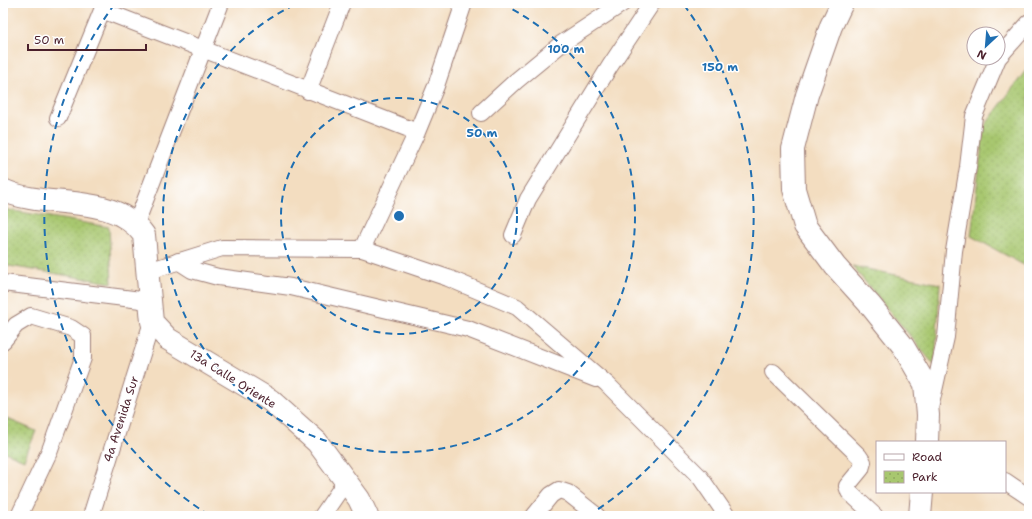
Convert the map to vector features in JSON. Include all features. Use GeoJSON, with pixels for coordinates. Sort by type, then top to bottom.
{"type":"FeatureCollection","features":[{"type":"Feature","properties":{"kind":"street"},"geometry":{"type":"LineString","coordinates":[[136,224],[221,3]]}},
{"type":"Feature","properties":{"kind":"street"},"geometry":{"type":"LineString","coordinates":[[308,91],[342,3]]}},
{"type":"Feature","properties":{"kind":"street"},"geometry":{"type":"LineString","coordinates":[[362,249],[417,132],[436,86],[464,3]]}},
{"type":"Feature","properties":{"kind":"street"},"geometry":{"type":"LineString","coordinates":[[480,113],[561,44],[623,3]]}},
{"type":"Feature","properties":{"kind":"street"},"geometry":{"type":"LineString","coordinates":[[513,235],[528,199],[610,66],[652,3]]}},
{"type":"Feature","properties":{"kind":"street"},"geometry":{"type":"LineString","coordinates":[[842,3],[831,26],[810,88],[793,149],[794,189],[805,226],[835,266],[871,306],[903,346],[926,384],[928,415],[927,441]]}},
{"type":"Feature","properties":{"kind":"street"},"geometry":{"type":"LineString","coordinates":[[58,118],[104,7],[308,91],[417,132]]}},
{"type":"Feature","properties":{"kind":"street"},"geometry":{"type":"LineString","coordinates":[[1006,49],[1029,23]]}},
{"type":"Feature","properties":{"kind":"street"},"geometry":{"type":"LineString","coordinates":[[928,415],[946,337],[954,251],[968,167],[974,116],[995,66]]}},
{"type":"Feature","properties":{"kind":"street"},"geometry":{"type":"LineString","coordinates":[[3,190],[12,194],[26,197],[98,206],[123,216],[136,224],[144,235],[151,311],[3,283]]}},
{"type":"Feature","properties":{"kind":"street"},"geometry":{"type":"LineString","coordinates":[[148,270],[222,248],[362,249],[448,278],[517,306],[607,384],[700,477],[727,516]]}},
{"type":"Feature","properties":{"kind":"street"},"geometry":{"type":"LineString","coordinates":[[178,261],[192,270],[218,277],[291,287],[468,329],[607,384]]}},
{"type":"Feature","properties":{"kind":"street","name":"13a Calle Oriente"},"geometry":{"type":"LineString","coordinates":[[151,311],[168,339],[270,400],[318,442],[359,499],[367,516]]}},
{"type":"Feature","properties":{"kind":"street","name":"4a Avenida Sur"},"geometry":{"type":"LineString","coordinates":[[91,516],[151,311]]}},
{"type":"Feature","properties":{"kind":"street"},"geometry":{"type":"LineString","coordinates":[[3,341],[16,325],[32,316],[71,328],[83,336],[83,358],[50,450],[19,516]]}},
{"type":"Feature","properties":{"kind":"street"},"geometry":{"type":"LineString","coordinates":[[773,372],[859,456],[863,462],[861,469],[846,486],[849,492],[875,516]]}},
{"type":"Feature","properties":{"kind":"street"},"geometry":{"type":"LineString","coordinates":[[322,516],[346,480]]}},
{"type":"Feature","properties":{"kind":"street"},"geometry":{"type":"LineString","coordinates":[[1006,482],[1029,497]]}},
{"type":"Feature","properties":{"kind":"street"},"geometry":{"type":"LineString","coordinates":[[534,516],[551,495],[559,490],[568,493],[597,516]]}},
{"type":"Feature","properties":{"kind":"street"},"geometry":{"type":"LineString","coordinates":[[920,516],[922,493]]}},
{"type":"Feature","properties":{"kind":"green space"},"geometry":{"type":"Polygon","coordinates":[[[1029,66],[1029,268],[971,236],[984,127],[1029,66]]]}},
{"type":"Feature","properties":{"kind":"green space"},"geometry":{"type":"Polygon","coordinates":[[[3,209],[109,227],[112,283],[3,265],[3,209]]]}},
{"type":"Feature","properties":{"kind":"green space"},"geometry":{"type":"Polygon","coordinates":[[[852,266],[940,284],[935,366],[852,266]]]}},
{"type":"Feature","properties":{"kind":"green space"},"geometry":{"type":"Polygon","coordinates":[[[3,417],[36,431],[24,460],[3,451],[3,417]]]}}]}
